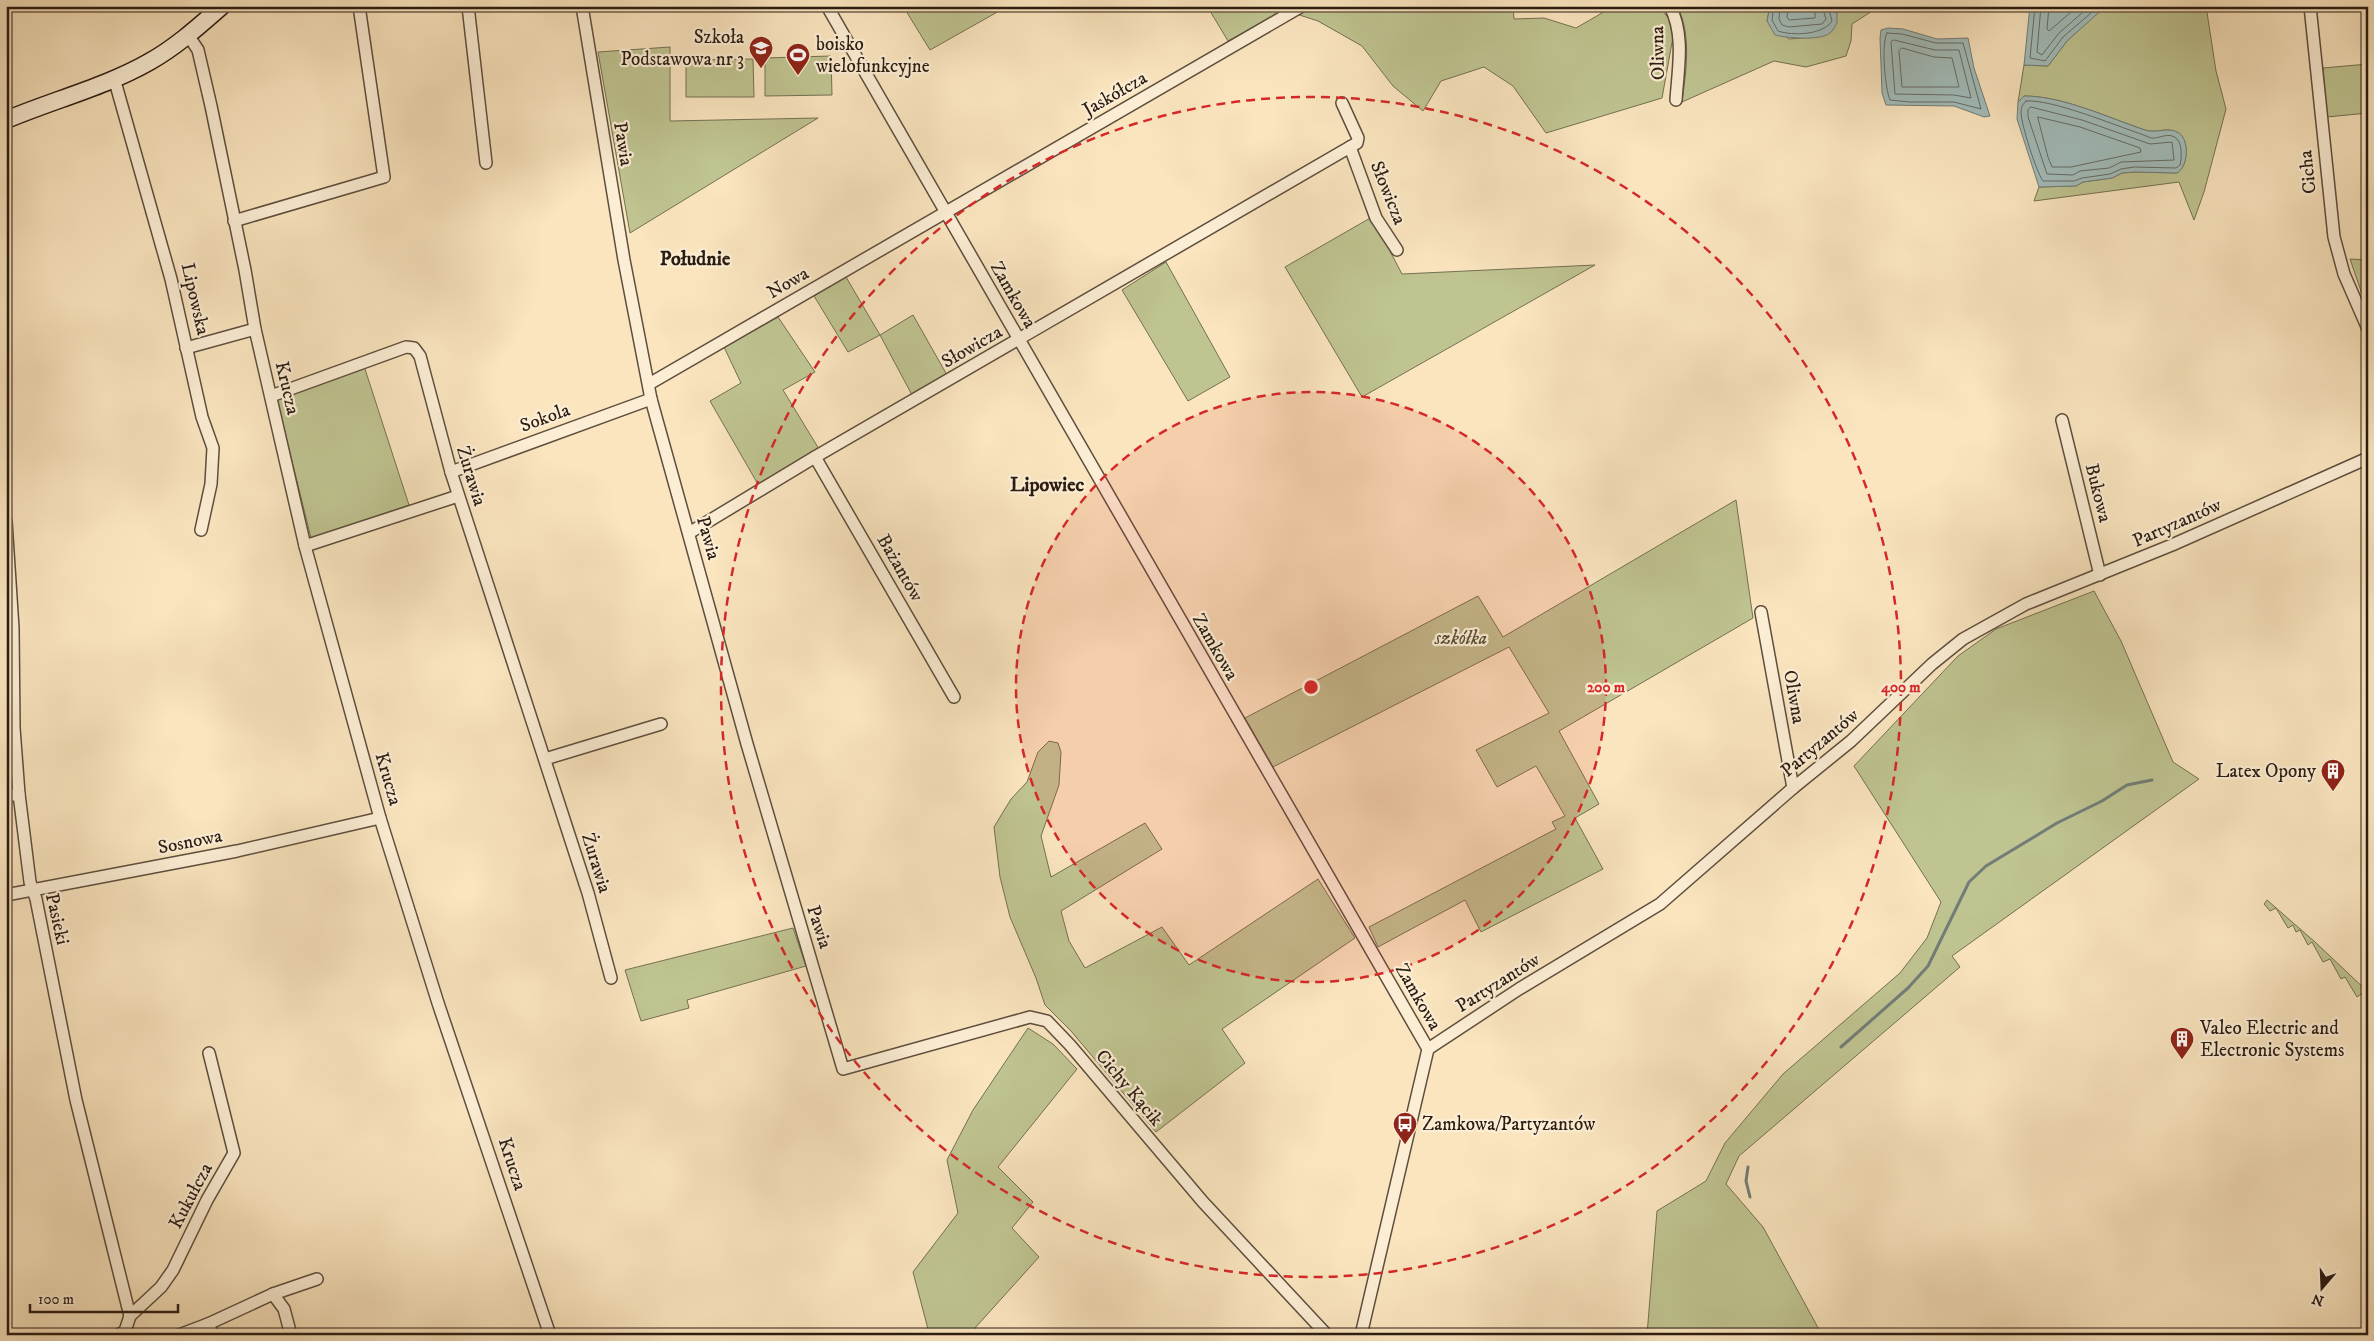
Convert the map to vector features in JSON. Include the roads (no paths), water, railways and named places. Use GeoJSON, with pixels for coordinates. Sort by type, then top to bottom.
{"type":"FeatureCollection","features":[{"type":"Feature","properties":{"kind":"street"},"geometry":{"type":"LineString","coordinates":[[6,120],[114,78],[149,62],[188,35],[222,6]]}},
{"type":"Feature","properties":{"kind":"street"},"geometry":{"type":"LineString","coordinates":[[234,221],[384,178],[359,6]]}},
{"type":"Feature","properties":{"kind":"street"},"geometry":{"type":"LineString","coordinates":[[468,6],[486,162]]}},
{"type":"Feature","properties":{"kind":"street","name":"Pawia"},"geometry":{"type":"LineString","coordinates":[[582,6],[624,260],[651,399],[747,744],[843,1069]]}},
{"type":"Feature","properties":{"kind":"street","name":"Zamkowa"},"geometry":{"type":"LineString","coordinates":[[827,6],[1428,1049],[1361,1335]]}},
{"type":"Feature","properties":{"kind":"street","name":"Jaskółcza"},"geometry":{"type":"LineString","coordinates":[[946,212],[1302,6]]}},
{"type":"Feature","properties":{"kind":"street","name":"Oliwna"},"geometry":{"type":"LineString","coordinates":[[1670,6],[1677,20],[1679,38],[1676,100]]}},
{"type":"Feature","properties":{"kind":"street","name":"Cicha"},"geometry":{"type":"LineString","coordinates":[[2310,6],[2334,238],[2344,274],[2368,329]]}},
{"type":"Feature","properties":{"kind":"street","name":"Krucza"},"geometry":{"type":"LineString","coordinates":[[188,35],[198,50],[255,329],[305,546],[380,818],[438,1003],[550,1335]]}},
{"type":"Feature","properties":{"kind":"street","name":"Lipowska"},"geometry":{"type":"LineString","coordinates":[[114,78],[171,279],[202,417],[213,448],[212,484],[201,530]]}},
{"type":"Feature","properties":{"kind":"street","name":"Słowicza"},"geometry":{"type":"LineString","coordinates":[[689,533],[815,457],[1350,147],[1357,142],[1358,138],[1342,103]]}},
{"type":"Feature","properties":{"kind":"street","name":"Słowicza"},"geometry":{"type":"LineString","coordinates":[[1350,147],[1376,218],[1397,250]]}},
{"type":"Feature","properties":{"kind":"street","name":"Nowa"},"geometry":{"type":"LineString","coordinates":[[648,384],[946,212]]}},
{"type":"Feature","properties":{"kind":"street"},"geometry":{"type":"LineString","coordinates":[[186,348],[255,329]]}},
{"type":"Feature","properties":{"kind":"street","name":"Żurawia"},"geometry":{"type":"LineString","coordinates":[[271,396],[406,347],[414,348],[420,356],[458,496],[588,893],[611,978]]}},
{"type":"Feature","properties":{"kind":"street","name":"Sokola"},"geometry":{"type":"LineString","coordinates":[[451,472],[651,399]]}},
{"type":"Feature","properties":{"kind":"street","name":"Bukowa"},"geometry":{"type":"LineString","coordinates":[[2062,420],[2100,575]]}},
{"type":"Feature","properties":{"kind":"street","name":"Bażantów"},"geometry":{"type":"LineString","coordinates":[[815,457],[954,697]]}},
{"type":"Feature","properties":{"kind":"street","name":"Partyzantów"},"geometry":{"type":"LineString","coordinates":[[1428,1049],[1519,989],[1660,904],[1793,788],[1851,741],[1932,664],[1963,639],[1993,620],[2026,604],[2100,575],[2368,458]]}},
{"type":"Feature","properties":{"kind":"street"},"geometry":{"type":"LineString","coordinates":[[305,546],[458,496]]}},
{"type":"Feature","properties":{"kind":"street","name":"Pasieki"},"geometry":{"type":"LineString","coordinates":[[6,521],[13,628],[14,728],[20,794],[33,890],[76,1100],[130,1316]]}},
{"type":"Feature","properties":{"kind":"street","name":"Oliwna"},"geometry":{"type":"LineString","coordinates":[[1761,612],[1793,788]]}},
{"type":"Feature","properties":{"kind":"street"},"geometry":{"type":"LineString","coordinates":[[545,759],[661,724]]}},
{"type":"Feature","properties":{"kind":"street"},"geometry":{"type":"LineString","coordinates":[[6,796],[20,794]]}},
{"type":"Feature","properties":{"kind":"street","name":"Sosnowa"},"geometry":{"type":"LineString","coordinates":[[6,895],[237,851],[380,818]]}},
{"type":"Feature","properties":{"kind":"street","name":"Cichy Kącik"},"geometry":{"type":"LineString","coordinates":[[843,1069],[1030,1017],[1047,1021],[1076,1052],[1203,1202],[1327,1335]]}},
{"type":"Feature","properties":{"kind":"street","name":"Kukułcza"},"geometry":{"type":"LineString","coordinates":[[123,1334],[130,1316],[161,1287],[173,1270],[207,1200],[234,1153],[209,1053]]}},
{"type":"Feature","properties":{"kind":"street"},"geometry":{"type":"LineString","coordinates":[[179,1335],[211,1329],[273,1294],[317,1279]]}},
{"type":"Feature","properties":{"kind":"street"},"geometry":{"type":"LineString","coordinates":[[273,1294],[284,1309],[291,1335]]}},
{"type":"Feature","properties":{"kind":"water"},"geometry":{"type":"Polygon","coordinates":[[[1770,6],[1832,6],[1837,14],[1837,23],[1833,30],[1825,36],[1795,38],[1775,35],[1767,21],[1770,6]]]}},
{"type":"Feature","properties":{"kind":"water"},"geometry":{"type":"Polygon","coordinates":[[[2030,6],[2105,7],[2067,41],[2048,66],[2024,65],[2030,6]]]}},
{"type":"Feature","properties":{"kind":"water"},"geometry":{"type":"Polygon","coordinates":[[[1888,28],[1903,29],[1937,39],[1968,38],[1974,68],[1990,116],[1984,117],[1954,106],[1886,105],[1882,93],[1880,38],[1881,30],[1888,28]]]}},
{"type":"Feature","properties":{"kind":"water"},"geometry":{"type":"Polygon","coordinates":[[[2024,96],[2039,97],[2070,104],[2149,131],[2175,131],[2185,141],[2186,159],[2184,165],[2177,173],[2122,173],[2112,178],[2083,182],[2076,186],[2039,187],[2017,119],[2018,102],[2024,96]]]}},
{"type":"Feature","properties":{"kind":"waterway"},"geometry":{"type":"LineString","coordinates":[[1841,1047],[1908,988],[1928,966],[1969,882],[1986,866],[2057,823],[2102,801],[2127,785],[2152,780]]}},
{"type":"Feature","properties":{"kind":"waterway"},"geometry":{"type":"LineString","coordinates":[[1748,1167],[1746,1181],[1750,1197]]}},
{"type":"Feature","properties":{"kind":"place","name":"Szkoła Podstawowa nr 3"},"geometry":{"type":"Point","coordinates":[761,69]}},
{"type":"Feature","properties":{"kind":"place","name":"boisko wielofunkcyjne"},"geometry":{"type":"Point","coordinates":[798,76]}},
{"type":"Feature","properties":{"kind":"place","name":"Latex Opony"},"geometry":{"type":"Point","coordinates":[2333,792]}},
{"type":"Feature","properties":{"kind":"place","name":"Valeo Electric and Electronic Systems"},"geometry":{"type":"Point","coordinates":[2182,1060]}},
{"type":"Feature","properties":{"kind":"place","name":"Zamkowa/Partyzantów"},"geometry":{"type":"Point","coordinates":[1405,1145]}},
{"type":"Feature","properties":{"kind":"district","name":"Południe"},"geometry":{"type":"Point","coordinates":[695,259]}},
{"type":"Feature","properties":{"kind":"district","name":"Lipowiec"},"geometry":{"type":"Point","coordinates":[1047,485]}},
{"type":"Feature","properties":{"kind":"park label","name":"szkółka"},"geometry":{"type":"Point","coordinates":[1461,638]}}]}
